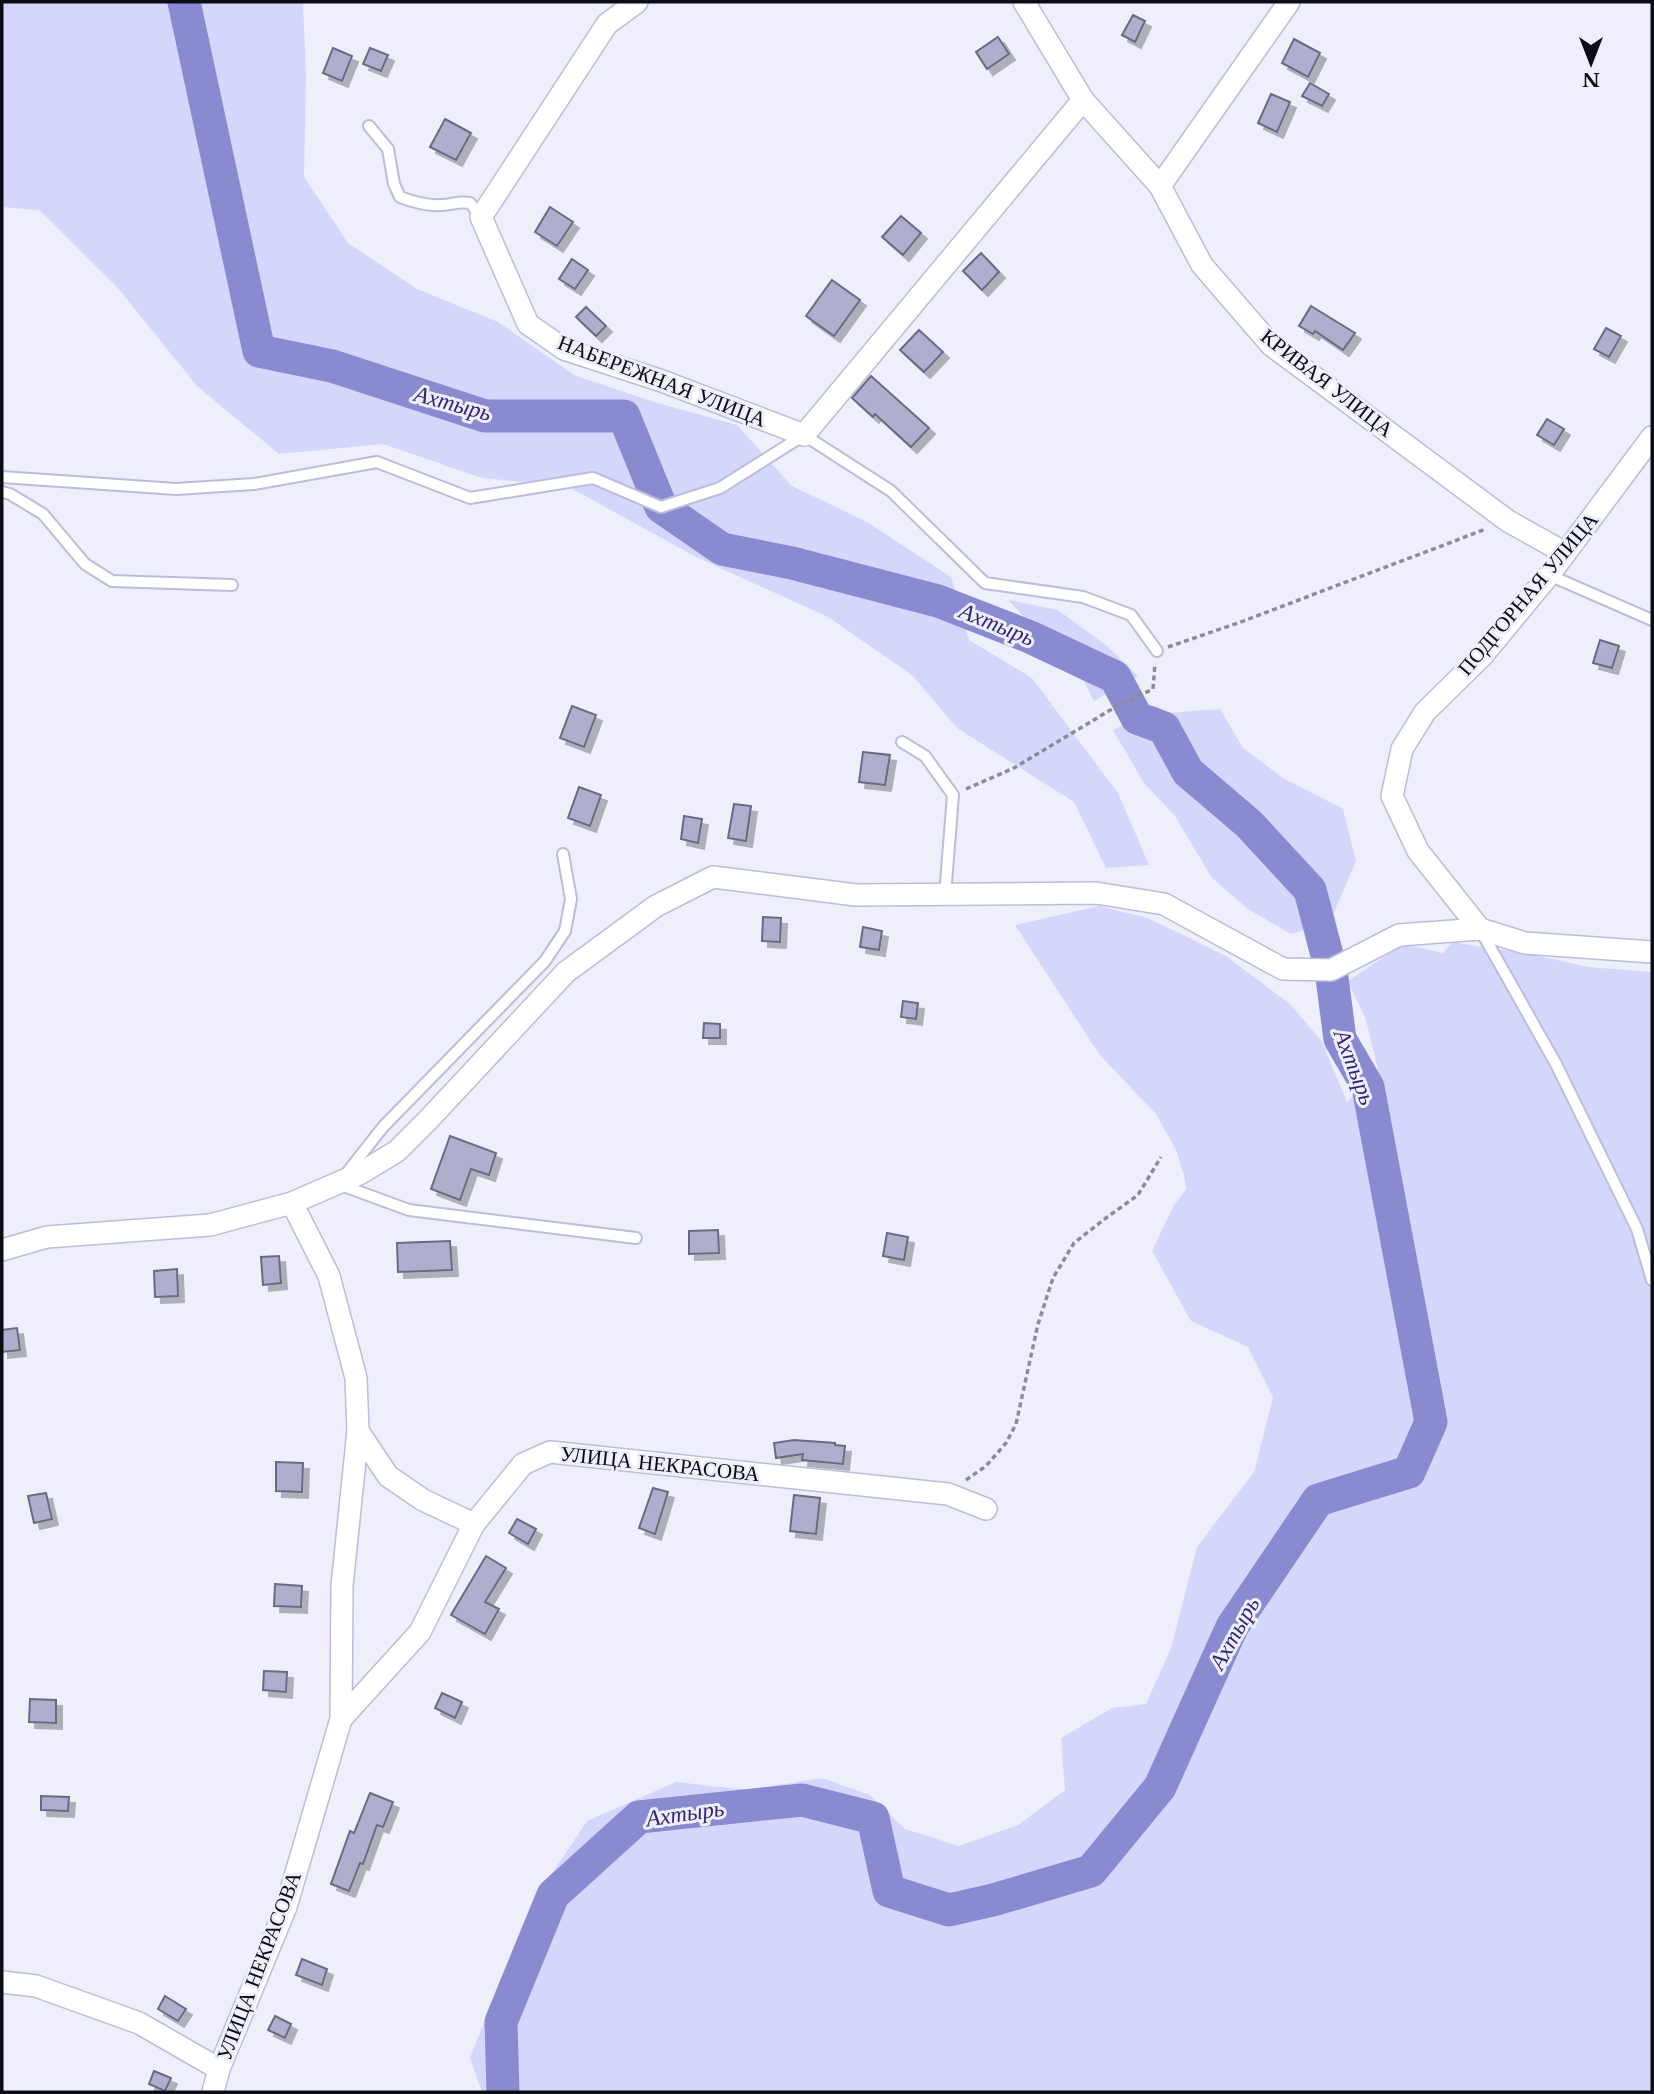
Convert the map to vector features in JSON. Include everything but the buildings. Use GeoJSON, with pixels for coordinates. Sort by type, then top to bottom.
{"type":"FeatureCollection","features":[{"type":"Feature","properties":{"kind":"street"},"geometry":{"type":"LineString","coordinates":[[481,217],[607,24],[637,2]]}},
{"type":"Feature","properties":{"kind":"street","name":"КРИВАЯ УЛИЦА"},"geometry":{"type":"LineString","coordinates":[[1024,2],[1083,100],[1160,186],[1202,265],[1271,345],[1508,521],[1565,553]]}},
{"type":"Feature","properties":{"kind":"street"},"geometry":{"type":"LineString","coordinates":[[1160,186],[1289,2]]}},
{"type":"Feature","properties":{"kind":"street"},"geometry":{"type":"LineString","coordinates":[[804,435],[1083,100]]}},
{"type":"Feature","properties":{"kind":"street","name":"НАБЕРЕЖНАЯ УЛИЦА"},"geometry":{"type":"LineString","coordinates":[[481,217],[528,324],[564,349],[662,381],[804,435]]}},
{"type":"Feature","properties":{"kind":"street","name":"ПОДГОРНАЯ УЛИЦА"},"geometry":{"type":"LineString","coordinates":[[1480,929],[1418,851],[1392,796],[1402,749],[1425,712],[1482,656],[1549,575],[1652,437]]}},
{"type":"Feature","properties":{"kind":"street"},"geometry":{"type":"LineString","coordinates":[[2,1250],[47,1237],[210,1225],[292,1203],[361,1173],[397,1151],[566,972],[656,906],[713,877],[856,895],[1096,893],[1164,904],[1283,969],[1331,970],[1399,935],[1480,929],[1525,943],[1652,952]]}},
{"type":"Feature","properties":{"kind":"street","name":"УЛИЦА НЕКРАСОВА"},"geometry":{"type":"LineString","coordinates":[[213,2092],[219,2069],[286,1907],[341,1719],[342,1586],[358,1431],[356,1378],[329,1276],[292,1203]]}},
{"type":"Feature","properties":{"kind":"street"},"geometry":{"type":"LineString","coordinates":[[358,1431],[388,1476],[424,1500],[474,1524]]}},
{"type":"Feature","properties":{"kind":"street","name":"УЛИЦА НЕКРАСОВА"},"geometry":{"type":"LineString","coordinates":[[341,1719],[420,1632],[474,1524],[523,1464],[550,1452],[948,1494],[986,1509]]}},
{"type":"Feature","properties":{"kind":"street"},"geometry":{"type":"LineString","coordinates":[[2,1982],[36,1986],[139,2023],[219,2069]]}},
{"type":"Feature","properties":{"kind":"lane"},"geometry":{"type":"LineString","coordinates":[[369,126],[388,149],[394,184],[400,197],[429,205],[445,205],[457,201],[470,203],[481,217]]}},
{"type":"Feature","properties":{"kind":"lane"},"geometry":{"type":"LineString","coordinates":[[2,477],[176,489],[254,484],[377,462],[470,498],[593,478],[661,507],[720,488],[804,435],[891,491],[985,583],[1083,597],[1131,615],[1157,651]]}},
{"type":"Feature","properties":{"kind":"lane"},"geometry":{"type":"LineString","coordinates":[[2,492],[43,514],[85,564],[112,581],[232,585]]}},
{"type":"Feature","properties":{"kind":"lane"},"geometry":{"type":"LineString","coordinates":[[1549,575],[1652,620]]}},
{"type":"Feature","properties":{"kind":"lane"},"geometry":{"type":"LineString","coordinates":[[902,742],[925,756],[953,795],[945,895]]}},
{"type":"Feature","properties":{"kind":"lane"},"geometry":{"type":"LineString","coordinates":[[563,854],[571,899],[565,932],[545,961],[383,1127],[338,1184],[409,1210],[636,1238]]}},
{"type":"Feature","properties":{"kind":"lane"},"geometry":{"type":"LineString","coordinates":[[1480,929],[1556,1064],[1637,1230],[1652,1280]]}},
{"type":"Feature","properties":{"kind":"path"},"geometry":{"type":"LineString","coordinates":[[953,795],[1014,768],[1112,709],[1153,689],[1157,651],[1508,521]]}},
{"type":"Feature","properties":{"kind":"path"},"geometry":{"type":"LineString","coordinates":[[948,1494],[986,1466],[1006,1443],[1016,1424],[1038,1324],[1052,1278],[1074,1243],[1138,1195],[1161,1157]]}},
{"type":"Feature","properties":{"kind":"shaded area"},"geometry":{"type":"Polygon","coordinates":[[[2,2],[303,2],[306,77],[304,177],[348,243],[417,289],[498,322],[574,375],[654,402],[737,425],[792,486],[867,522],[951,577],[969,640],[1032,678],[1118,793],[1149,865],[1106,868],[1074,802],[957,728],[912,675],[828,617],[696,557],[567,486],[482,478],[383,444],[279,454],[197,386],[117,287],[39,210],[2,207],[2,2]]]}},
{"type":"Feature","properties":{"kind":"shaded area"},"geometry":{"type":"Polygon","coordinates":[[[1008,600],[1058,610],[1107,646],[1138,676],[1094,701],[1082,678],[1008,600]]]}},
{"type":"Feature","properties":{"kind":"shaded area"},"geometry":{"type":"Polygon","coordinates":[[[1156,706],[1169,713],[1220,709],[1243,748],[1283,778],[1343,809],[1356,861],[1330,922],[1291,934],[1248,909],[1212,878],[1175,816],[1144,783],[1113,730],[1156,706]]]}},
{"type":"Feature","properties":{"kind":"shaded area"},"geometry":{"type":"Polygon","coordinates":[[[1099,906],[1148,918],[1226,956],[1290,1004],[1321,1040],[1347,1102],[1378,1070],[1366,1020],[1348,981],[1403,944],[1443,953],[1452,942],[1535,955],[1588,967],[1652,972],[1652,2092],[482,2092],[470,2058],[504,1971],[543,1887],[587,1821],[676,1782],[747,1790],[822,1778],[870,1795],[905,1829],[959,1846],[1018,1825],[1065,1790],[1061,1738],[1112,1708],[1146,1704],[1171,1648],[1197,1547],[1254,1472],[1273,1397],[1248,1347],[1191,1321],[1152,1251],[1173,1207],[1186,1189],[1176,1150],[1156,1114],[1099,1054],[1015,925],[1099,906]]]}},
{"type":"Feature","properties":{"kind":"waterway","name":"Ахтырь"},"geometry":{"type":"LineString","coordinates":[[184,2],[259,351],[332,366],[485,416],[624,416],[661,507],[722,549],[792,563],[938,601],[1030,637],[1115,677],[1137,718],[1164,728],[1188,772],[1249,824],[1310,890],[1331,970],[1340,1039],[1368,1087],[1431,1422],[1409,1472],[1318,1500],[1232,1627],[1160,1787],[1091,1871],[949,1910],[889,1891],[873,1818],[802,1800],[639,1817],[553,1895],[501,2022],[503,2092]]}}]}
